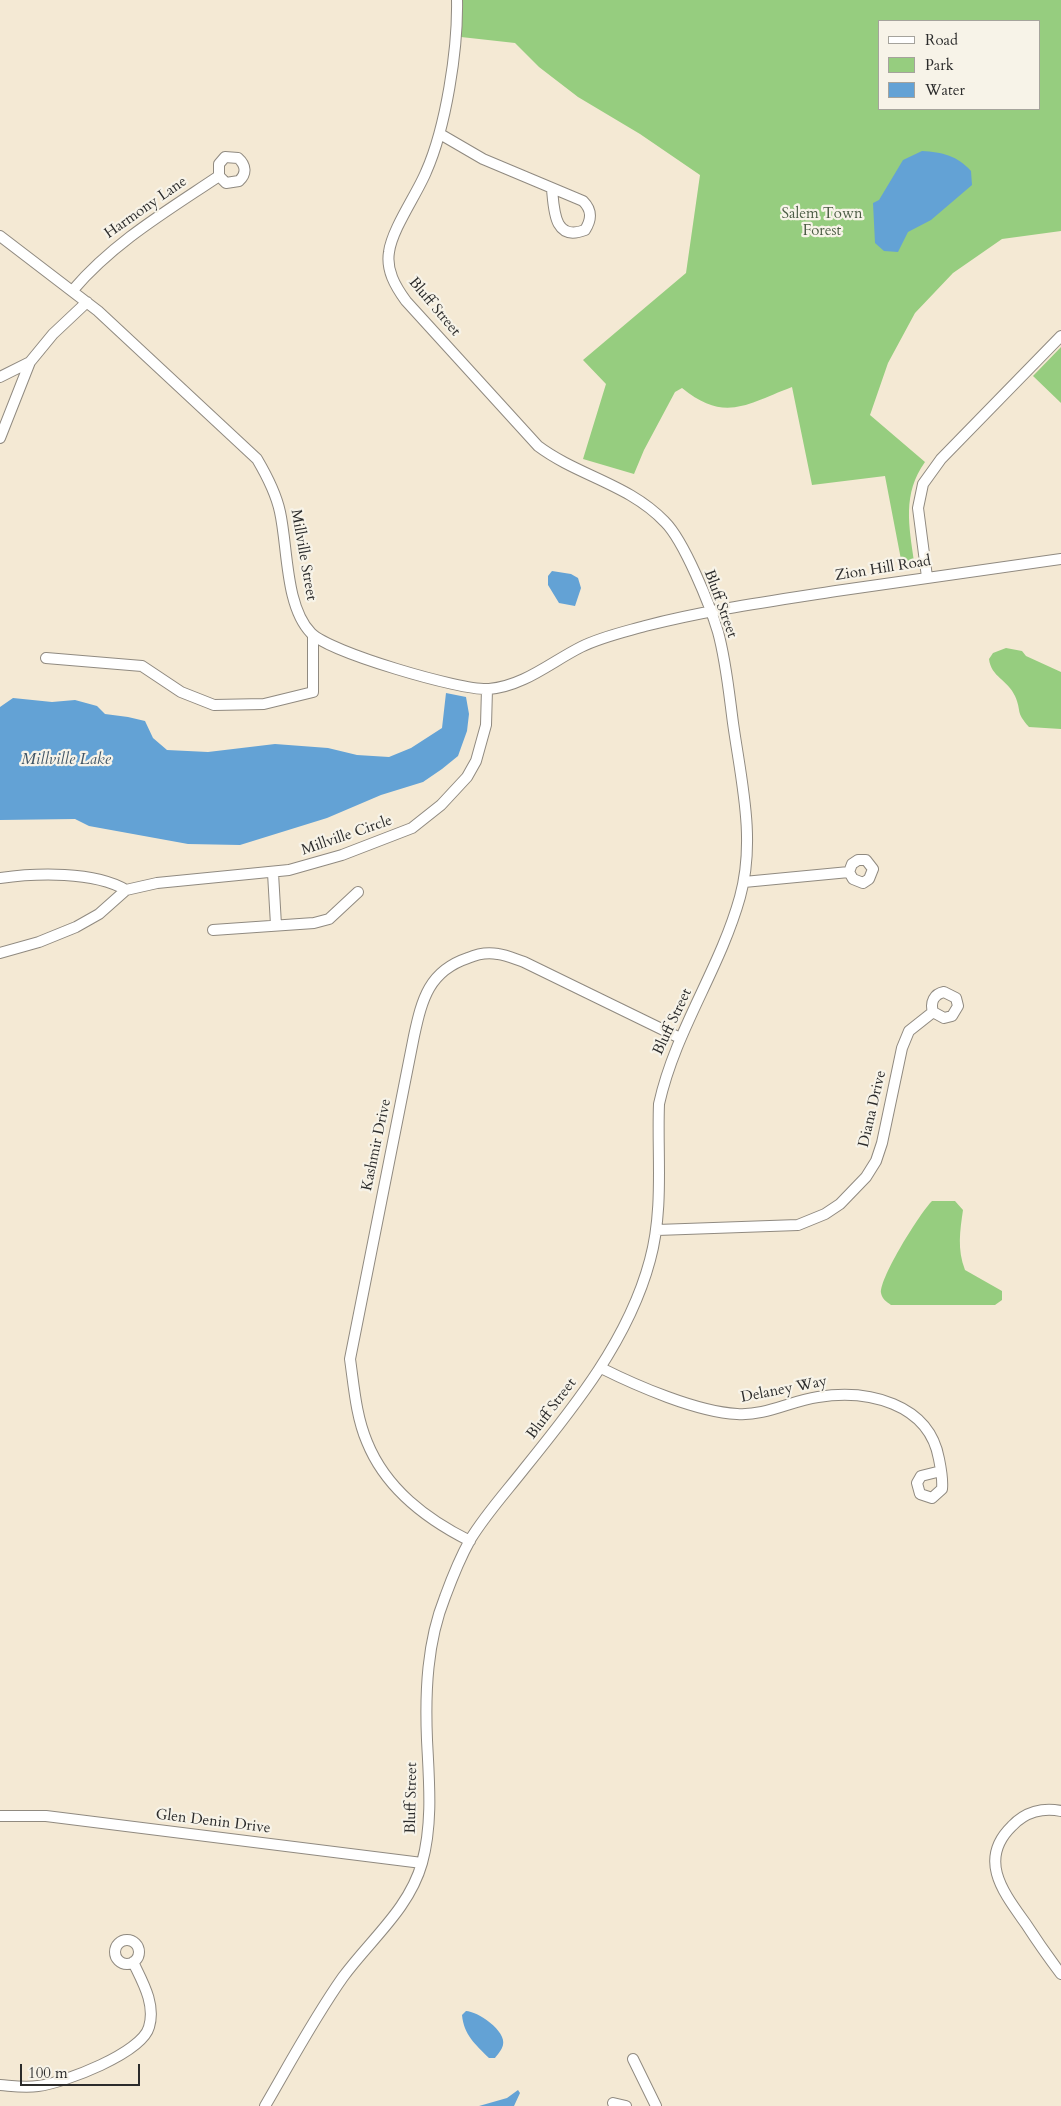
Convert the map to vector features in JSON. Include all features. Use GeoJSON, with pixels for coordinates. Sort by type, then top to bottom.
{"type":"FeatureCollection","features":[{"type":"Feature","properties":{"kind":"street","name":"Bluff Street"},"geometry":{"type":"LineString","coordinates":[[265,2106],[324,2006],[345,1975],[405,1901],[422,1863],[430,1811],[426,1692],[433,1636],[444,1599],[470,1541],[601,1368],[636,1301],[648,1266],[657,1230],[659,1104],[663,1084],[680,1038],[724,945],[744,882],[748,849],[742,787],[718,632],[682,548],[667,524],[638,499],[613,484],[552,457],[538,446],[406,301],[395,286],[389,267],[389,250],[407,207],[426,174],[440,134],[452,65],[457,0]]}},
{"type":"Feature","properties":{"kind":"street"},"geometry":{"type":"LineString","coordinates":[[440,134],[483,158],[583,201],[588,206],[590,222],[585,230],[576,233],[562,229],[557,223],[552,189]]}},
{"type":"Feature","properties":{"kind":"street","name":"Harmony Lane"},"geometry":{"type":"LineString","coordinates":[[73,290],[87,273],[122,241],[219,176]]}},
{"type":"Feature","properties":{"kind":"street","name":"Millville Street"},"geometry":{"type":"LineString","coordinates":[[0,236],[88,302],[257,459],[271,483],[280,510],[295,602],[301,620],[313,635]]}},
{"type":"Feature","properties":{"kind":"street"},"geometry":{"type":"LineString","coordinates":[[0,438],[30,362],[53,334],[88,302]]}},
{"type":"Feature","properties":{"kind":"street"},"geometry":{"type":"LineString","coordinates":[[927,577],[918,508],[923,484],[941,459],[1061,336]]}},
{"type":"Feature","properties":{"kind":"street"},"geometry":{"type":"LineString","coordinates":[[0,377],[30,362]]}},
{"type":"Feature","properties":{"kind":"street","name":"Zion Hill Road"},"geometry":{"type":"LineString","coordinates":[[710,613],[790,598],[927,577],[1061,560]]}},
{"type":"Feature","properties":{"kind":"street"},"geometry":{"type":"LineString","coordinates":[[46,658],[142,666],[181,692],[214,705],[264,704],[313,692],[313,635],[342,649],[427,678],[463,687],[487,690],[515,684],[584,645],[697,613],[710,613]]}},
{"type":"Feature","properties":{"kind":"street","name":"Millville Circle"},"geometry":{"type":"LineString","coordinates":[[0,953],[39,942],[76,927],[99,914],[126,890],[157,883],[273,873],[307,866],[395,836],[428,818],[454,792],[476,761],[486,725],[487,690]]}},
{"type":"Feature","properties":{"kind":"street"},"geometry":{"type":"LineString","coordinates":[[744,882],[849,872]]}},
{"type":"Feature","properties":{"kind":"street"},"geometry":{"type":"LineString","coordinates":[[273,873],[276,925]]}},
{"type":"Feature","properties":{"kind":"street"},"geometry":{"type":"LineString","coordinates":[[0,878],[28,876],[93,878],[111,881],[126,890]]}},
{"type":"Feature","properties":{"kind":"street"},"geometry":{"type":"LineString","coordinates":[[213,930],[276,925],[294,926],[329,919],[358,892]]}},
{"type":"Feature","properties":{"kind":"street","name":"Kashmir Drive"},"geometry":{"type":"LineString","coordinates":[[470,1541],[444,1528],[415,1507],[396,1488],[380,1466],[366,1441],[356,1406],[350,1359],[414,1036],[428,990],[438,974],[453,963],[479,954],[497,953],[524,962],[680,1038]]}},
{"type":"Feature","properties":{"kind":"street","name":"Diana Drive"},"geometry":{"type":"LineString","coordinates":[[657,1230],[798,1225],[824,1214],[840,1204],[866,1177],[876,1161],[882,1143],[902,1048],[909,1031],[933,1012]]}},
{"type":"Feature","properties":{"kind":"street","name":"Delaney Way"},"geometry":{"type":"LineString","coordinates":[[601,1368],[700,1407],[737,1414],[766,1412],[810,1398],[827,1396],[856,1396],[893,1403],[911,1412],[924,1426],[935,1443],[941,1471]]}},
{"type":"Feature","properties":{"kind":"street"},"geometry":{"type":"LineString","coordinates":[[1061,1811],[1038,1810],[1016,1822],[1001,1839],[995,1864],[1002,1890],[1061,1974]]}},
{"type":"Feature","properties":{"kind":"street","name":"Glen Denin Drive"},"geometry":{"type":"LineString","coordinates":[[0,1816],[46,1816],[422,1863]]}},
{"type":"Feature","properties":{"kind":"street"},"geometry":{"type":"LineString","coordinates":[[0,2084],[26,2087],[45,2085],[115,2059],[138,2044],[149,2028],[151,2011],[146,1992],[133,1962]]}},
{"type":"Feature","properties":{"kind":"street"},"geometry":{"type":"LineString","coordinates":[[633,2060],[656,2106]]}},
{"type":"Feature","properties":{"kind":"street"},"geometry":{"type":"LineString","coordinates":[[612,2103],[626,2106]]}},
{"type":"Feature","properties":{"kind":"green space","name":"Salem Town Forest"},"geometry":{"type":"Polygon","coordinates":[[[461,0],[1061,0],[1061,231],[1002,239],[953,273],[915,313],[888,363],[870,415],[925,462],[913,486],[910,498],[909,523],[914,562],[912,567],[903,570],[885,476],[812,485],[792,387],[749,404],[724,408],[697,399],[682,388],[675,392],[644,450],[634,474],[583,459],[606,384],[583,360],[686,273],[700,175],[640,134],[578,97],[539,67],[515,43],[461,37],[461,0]]]}},
{"type":"Feature","properties":{"kind":"green space"},"geometry":{"type":"Polygon","coordinates":[[[1061,347],[1061,403],[1033,376],[1061,347]]]}},
{"type":"Feature","properties":{"kind":"green space"},"geometry":{"type":"Polygon","coordinates":[[[1006,648],[1022,651],[1026,656],[1061,672],[1061,729],[1029,727],[1022,718],[1012,691],[990,665],[989,659],[993,653],[1006,648]]]}},
{"type":"Feature","properties":{"kind":"green space"},"geometry":{"type":"Polygon","coordinates":[[[932,1201],[955,1201],[963,1210],[960,1233],[962,1262],[965,1270],[1002,1291],[1002,1300],[995,1305],[891,1305],[882,1297],[882,1285],[894,1260],[910,1231],[932,1201]]]}},
{"type":"Feature","properties":{"kind":"water"},"geometry":{"type":"Polygon","coordinates":[[[922,151],[936,152],[961,162],[971,171],[972,185],[931,220],[908,232],[898,252],[884,251],[875,243],[873,203],[879,200],[903,160],[922,151]]]}},
{"type":"Feature","properties":{"kind":"water"},"geometry":{"type":"Polygon","coordinates":[[[552,571],[571,574],[578,578],[581,588],[575,606],[559,603],[548,585],[548,576],[552,571]]]}},
{"type":"Feature","properties":{"kind":"water","name":"Millville Lake"},"geometry":{"type":"Polygon","coordinates":[[[446,693],[466,697],[469,714],[467,731],[458,756],[442,769],[423,782],[381,795],[327,818],[240,845],[188,844],[89,826],[75,819],[0,820],[0,707],[13,698],[52,702],[75,700],[97,706],[105,714],[145,721],[153,738],[167,750],[208,752],[275,744],[328,748],[357,755],[389,757],[411,748],[442,728],[446,693]]]}},
{"type":"Feature","properties":{"kind":"water"},"geometry":{"type":"Polygon","coordinates":[[[466,2011],[484,2018],[500,2034],[503,2045],[495,2058],[489,2058],[468,2034],[462,2015],[466,2011]]]}},
{"type":"Feature","properties":{"kind":"water"},"geometry":{"type":"Polygon","coordinates":[[[518,2090],[520,2093],[514,2106],[479,2106],[507,2098],[518,2090]]]}}]}
